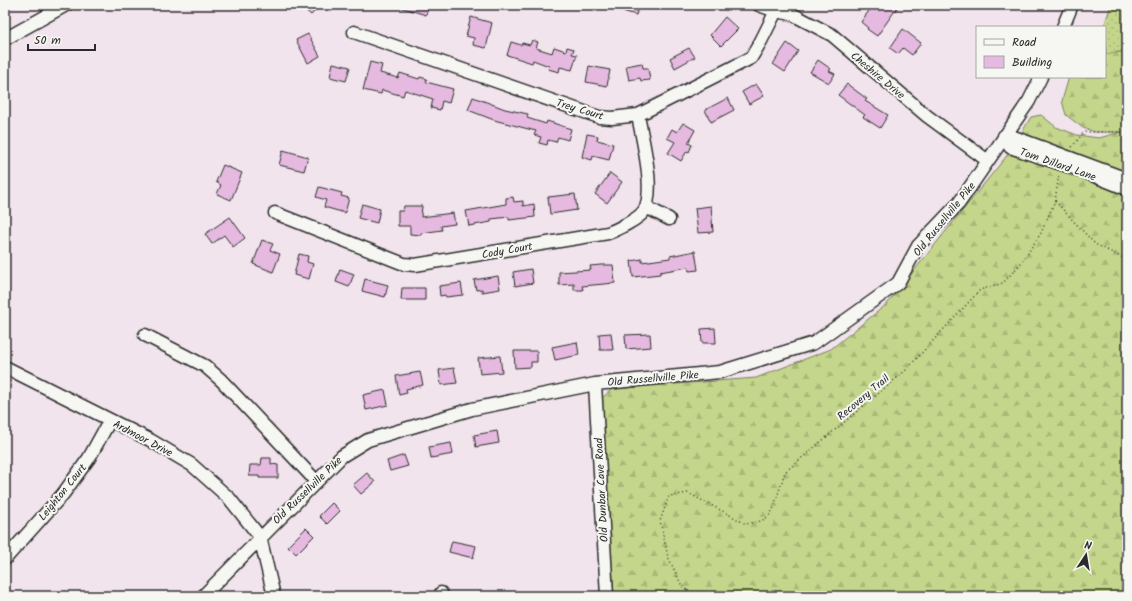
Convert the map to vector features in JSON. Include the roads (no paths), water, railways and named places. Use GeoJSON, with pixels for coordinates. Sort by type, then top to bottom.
{"type":"FeatureCollection","features":[{"type":"Feature","properties":{"kind":"street"},"geometry":{"type":"LineString","coordinates":[[5,39],[66,5]]}},
{"type":"Feature","properties":{"kind":"street","name":"Cheshire Drive"},"geometry":{"type":"LineString","coordinates":[[759,5],[776,11],[792,14],[832,35],[927,116],[988,161]]}},
{"type":"Feature","properties":{"kind":"street"},"geometry":{"type":"LineString","coordinates":[[1064,26],[1072,5]]}},
{"type":"Feature","properties":{"kind":"street","name":"Trey Court"},"geometry":{"type":"LineString","coordinates":[[354,32],[599,117],[612,118],[638,115],[750,58],[761,41],[776,11]]}},
{"type":"Feature","properties":{"kind":"street","name":"Old Russellville Pike"},"geometry":{"type":"LineString","coordinates":[[203,596],[342,456],[368,440],[472,409],[595,384],[720,372],[814,343],[898,283],[918,246],[959,203],[1029,101],[1040,78]]}},
{"type":"Feature","properties":{"kind":"street"},"geometry":{"type":"LineString","coordinates":[[638,115],[650,184],[646,207],[669,219]]}},
{"type":"Feature","properties":{"kind":"street","name":"Tom Dillard Lane"},"geometry":{"type":"LineString","coordinates":[[1004,136],[1014,137],[1127,179]]}},
{"type":"Feature","properties":{"kind":"street","name":"Tom Dillard Lane"},"geometry":{"type":"LineString","coordinates":[[1004,136],[1010,147],[1077,169],[1127,189]]}},
{"type":"Feature","properties":{"kind":"street","name":"Cody Court"},"geometry":{"type":"LineString","coordinates":[[275,213],[404,264],[415,265],[608,233],[621,228],[643,213],[646,207]]}},
{"type":"Feature","properties":{"kind":"street"},"geometry":{"type":"LineString","coordinates":[[145,335],[204,366],[210,371],[227,386],[316,481]]}},
{"type":"Feature","properties":{"kind":"street","name":"Ardmoor Drive"},"geometry":{"type":"LineString","coordinates":[[5,367],[150,440],[192,465],[229,498],[260,537]]}},
{"type":"Feature","properties":{"kind":"street","name":"Old Dunbar Cave Road"},"geometry":{"type":"LineString","coordinates":[[595,384],[607,596]]}},
{"type":"Feature","properties":{"kind":"street","name":"Leighton Court"},"geometry":{"type":"LineString","coordinates":[[5,559],[63,494],[89,458],[110,420]]}},
{"type":"Feature","properties":{"kind":"street"},"geometry":{"type":"LineString","coordinates":[[260,537],[274,596]]}}]}
